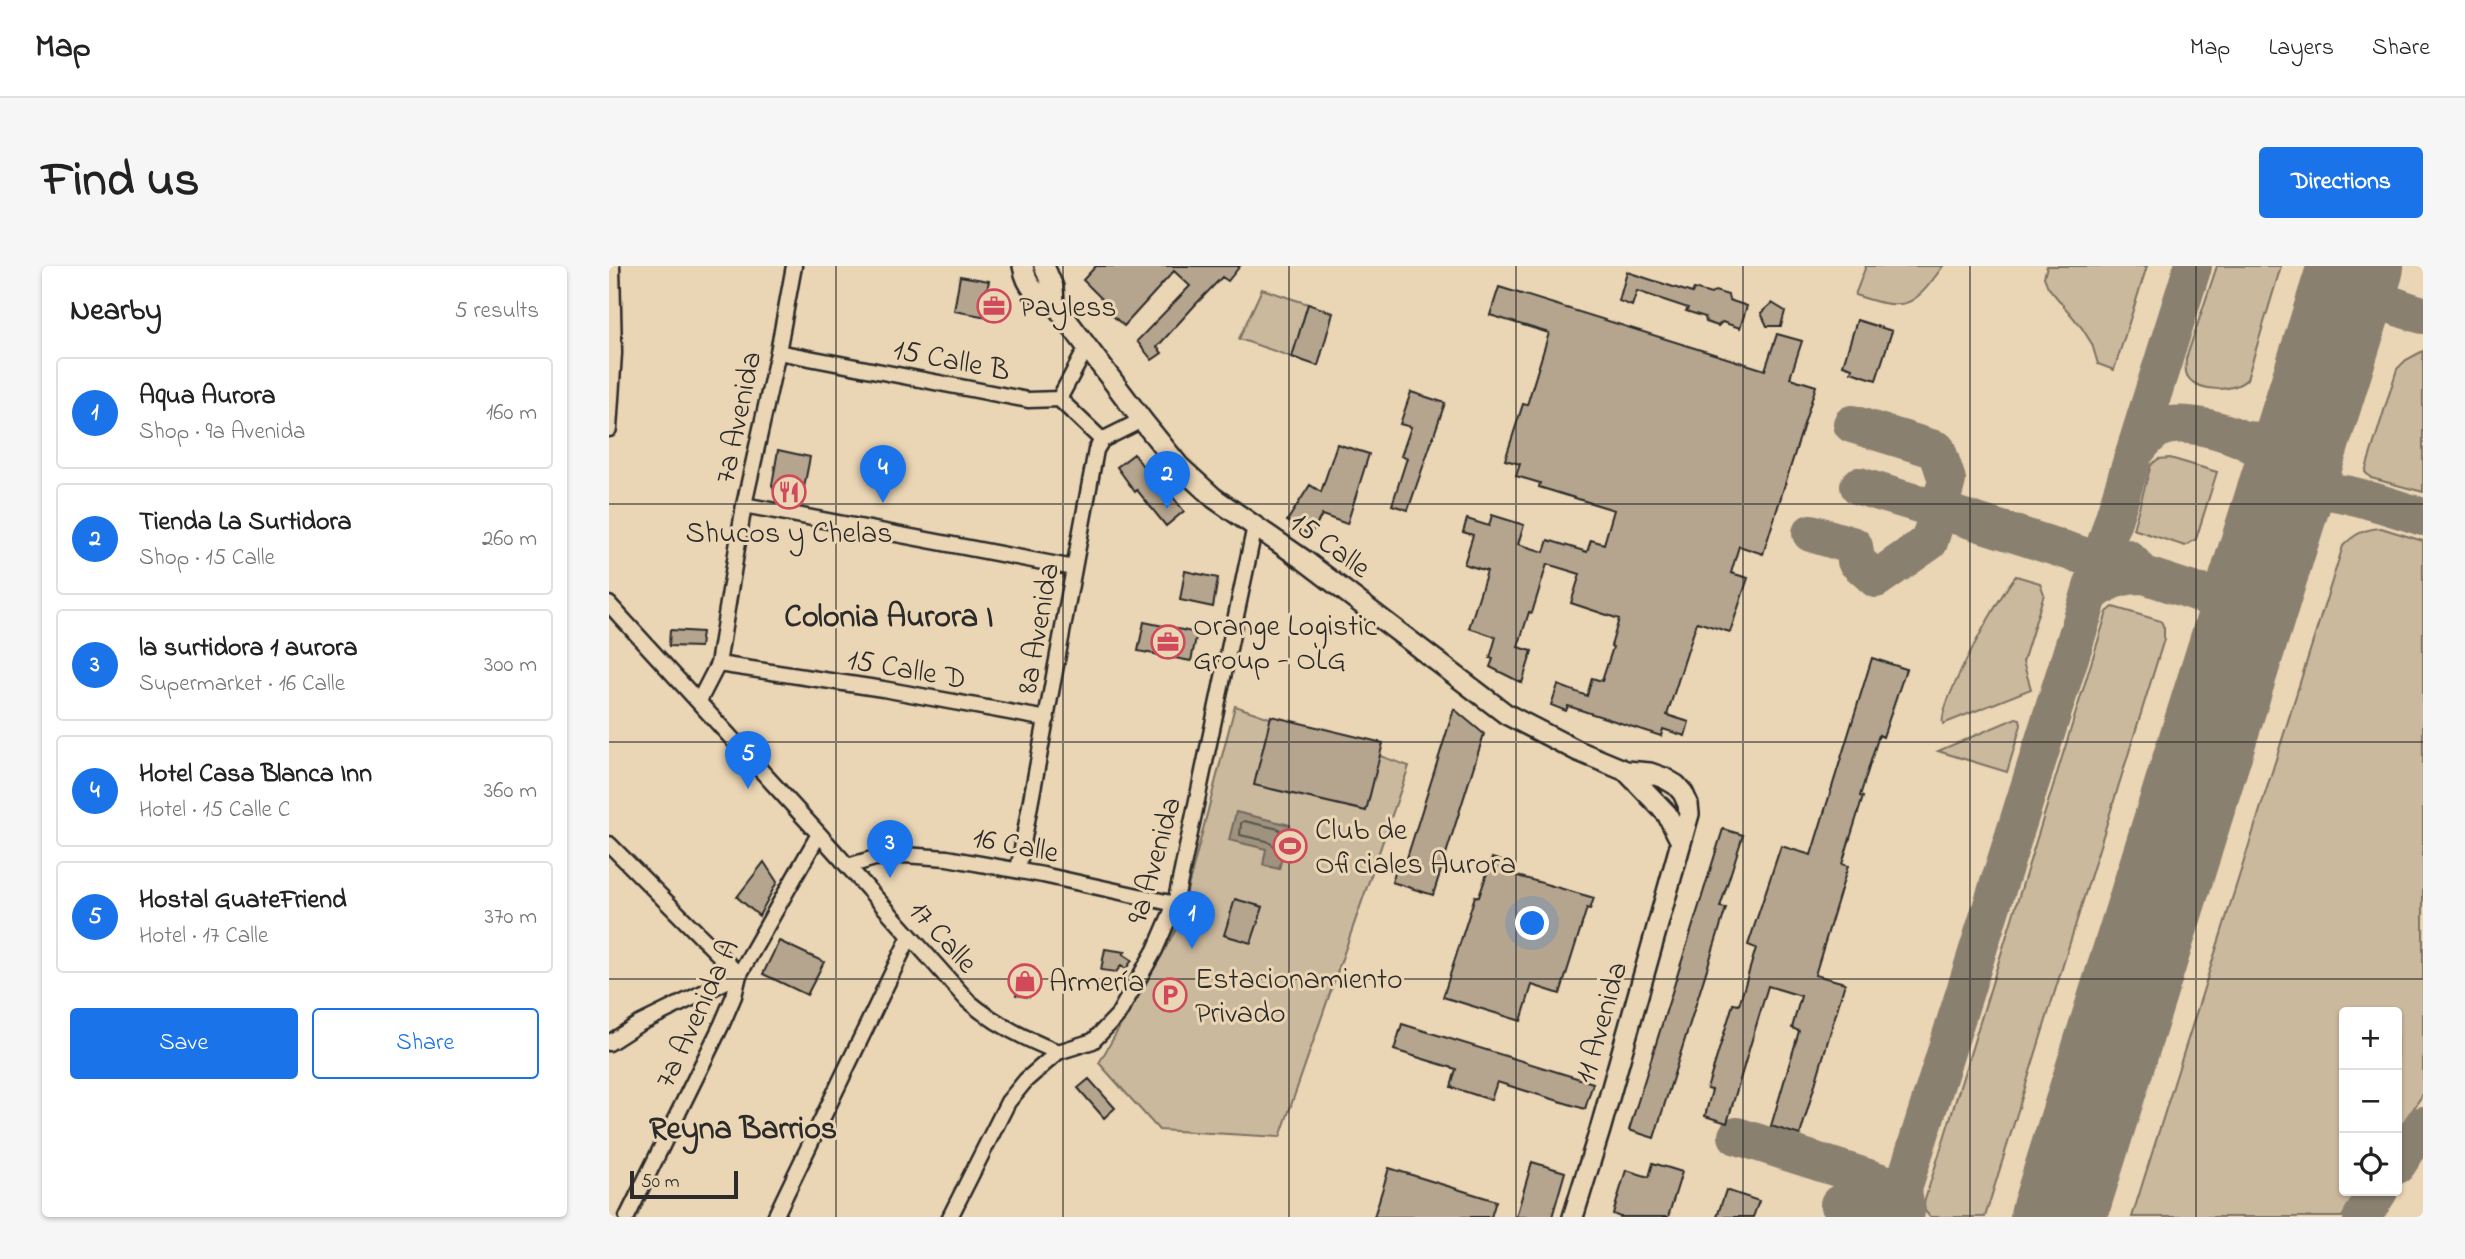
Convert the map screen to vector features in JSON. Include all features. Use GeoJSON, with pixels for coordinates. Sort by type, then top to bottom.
{"type":"FeatureCollection","features":[{"type":"Feature","properties":{"kind":"main road","name":"15 Calle"},"geometry":{"type":"LineString","coordinates":[[1023,266],[1025,275],[1038,296],[1054,303],[1179,466],[1214,498],[1304,560],[1506,714],[1578,751],[1626,771]]}},
{"type":"Feature","properties":{"kind":"main road","name":"15 Calle"},"geometry":{"type":"LineString","coordinates":[[1044,266],[1053,287],[1054,303]]}},
{"type":"Feature","properties":{"kind":"main road","name":"11 Avenida"},"geometry":{"type":"LineString","coordinates":[[1573,1217],[1689,814],[1688,804],[1676,785],[1650,773],[1626,771]]}},
{"type":"Feature","properties":{"kind":"street"},"geometry":{"type":"LineString","coordinates":[[609,429],[614,353],[612,266]]}},
{"type":"Feature","properties":{"kind":"street","name":"7a Avenida"},"geometry":{"type":"LineString","coordinates":[[699,701],[717,664],[744,505],[794,266]]}},
{"type":"Feature","properties":{"kind":"street"},"geometry":{"type":"LineString","coordinates":[[1087,347],[1059,399],[1102,440],[1142,420]]}},
{"type":"Feature","properties":{"kind":"street","name":"15 Calle B"},"geometry":{"type":"LineString","coordinates":[[778,352],[1028,400],[1059,399]]}},
{"type":"Feature","properties":{"kind":"street","name":"8a Avenida"},"geometry":{"type":"LineString","coordinates":[[1018,870],[1096,450],[1102,440]]}},
{"type":"Feature","properties":{"kind":"street"},"geometry":{"type":"LineString","coordinates":[[744,505],[1074,568]]}},
{"type":"Feature","properties":{"kind":"street","name":"9a Avenida"},"geometry":{"type":"LineString","coordinates":[[950,1217],[1008,1102],[1026,1080],[1058,1052],[1093,1041],[1118,1015],[1155,950],[1175,904],[1255,526]]}},
{"type":"Feature","properties":{"kind":"street","name":"17 Calle"},"geometry":{"type":"LineString","coordinates":[[609,604],[820,834],[968,1002],[988,1018],[1027,1040],[1058,1052]]}},
{"type":"Feature","properties":{"kind":"street","name":"15 Calle D"},"geometry":{"type":"LineString","coordinates":[[717,664],[883,689],[1047,719]]}},
{"type":"Feature","properties":{"kind":"street","name":"7a Avenida A"},"geometry":{"type":"LineString","coordinates":[[627,1217],[722,1024],[734,996],[739,975],[820,834]]}},
{"type":"Feature","properties":{"kind":"street"},"geometry":{"type":"LineString","coordinates":[[609,844],[739,975],[661,1012],[609,1043]]}},
{"type":"Feature","properties":{"kind":"street","name":"16 Calle"},"geometry":{"type":"LineString","coordinates":[[848,866],[875,858],[904,855],[947,858],[1018,870],[1175,904]]}},
{"type":"Feature","properties":{"kind":"street"},"geometry":{"type":"LineString","coordinates":[[775,1217],[909,938]]}},
{"type":"Feature","properties":{"kind":"street","name":"17 Calle"},"geometry":{"type":"LineString","coordinates":[[1027,1040],[1046,1062]]}},
{"type":"Feature","properties":{"kind":"shaded area"},"geometry":{"type":"Polygon","coordinates":[[[1866,266],[1943,266],[1924,291],[1915,298],[1907,303],[1886,304],[1855,295],[1866,266]]]}},
{"type":"Feature","properties":{"kind":"shaded area"},"geometry":{"type":"Polygon","coordinates":[[[2047,266],[2147,266],[2114,370],[2098,364],[2092,344],[2082,328],[2048,287],[2044,277],[2047,266]]]}},
{"type":"Feature","properties":{"kind":"shaded area"},"geometry":{"type":"Polygon","coordinates":[[[2217,266],[2281,266],[2247,379],[2234,386],[2217,389],[2193,382],[2185,368],[2217,266]]]}},
{"type":"Feature","properties":{"kind":"shaded area"},"geometry":{"type":"Polygon","coordinates":[[[1262,289],[1308,304],[1292,357],[1239,339],[1262,289]]]}},
{"type":"Feature","properties":{"kind":"shaded area"},"geometry":{"type":"Polygon","coordinates":[[[2423,351],[2423,492],[2371,478],[2365,472],[2397,369],[2406,360],[2423,351]]]}},
{"type":"Feature","properties":{"kind":"shaded area"},"geometry":{"type":"Polygon","coordinates":[[[2170,458],[2217,472],[2196,539],[2185,546],[2133,529],[2151,465],[2158,459],[2170,458]]]}},
{"type":"Feature","properties":{"kind":"shaded area"},"geometry":{"type":"Polygon","coordinates":[[[2381,528],[2423,541],[2423,1094],[2402,1126],[2402,1007],[2339,1007],[2339,1196],[2356,1196],[2342,1217],[2132,1217],[2343,546],[2351,538],[2381,528]]]}},
{"type":"Feature","properties":{"kind":"shaded area"},"geometry":{"type":"Polygon","coordinates":[[[2016,576],[2040,583],[2044,594],[2023,662],[2031,689],[1943,724],[1944,713],[1960,674],[1985,625],[2016,576]]]}},
{"type":"Feature","properties":{"kind":"shaded area"},"geometry":{"type":"Polygon","coordinates":[[[2113,607],[2161,621],[2164,639],[1985,1217],[1930,1217],[1925,1211],[1924,1203],[2107,612],[2113,607]]]}},
{"type":"Feature","properties":{"kind":"shaded area","name":"Club de Oficiales Aurora"},"geometry":{"type":"Polygon","coordinates":[[[1235,706],[1409,766],[1280,1137],[1159,1130],[1099,1063],[1178,926],[1235,706]]]}},
{"type":"Feature","properties":{"kind":"shaded area"},"geometry":{"type":"Polygon","coordinates":[[[2016,718],[2020,719],[2021,725],[2007,772],[1938,751],[2016,718]]]}},
{"type":"Feature","properties":{"kind":"water"},"geometry":{"type":"Polygon","coordinates":[[[1236,812],[1290,825],[1279,869],[1263,865],[1266,849],[1229,840],[1236,812]]]}},
{"type":"Feature","properties":{"kind":"building"},"geometry":{"type":"Polygon","coordinates":[[[1096,266],[1240,266],[1228,281],[1222,277],[1196,304],[1157,347],[1162,353],[1152,360],[1137,341],[1190,286],[1174,271],[1124,326],[1111,314],[1114,311],[1083,280],[1096,266]]]}},
{"type":"Feature","properties":{"kind":"building"},"geometry":{"type":"Polygon","coordinates":[[[1627,272],[1692,293],[1694,289],[1728,295],[1729,300],[1747,306],[1740,328],[1722,322],[1718,326],[1706,322],[1705,317],[1686,311],[1688,308],[1637,291],[1632,306],[1619,301],[1627,272]]]}},
{"type":"Feature","properties":{"kind":"building"},"geometry":{"type":"Polygon","coordinates":[[[960,276],[989,281],[986,294],[1004,298],[999,319],[954,311],[960,276]]]}},
{"type":"Feature","properties":{"kind":"building"},"geometry":{"type":"Polygon","coordinates":[[[1499,287],[1765,370],[1777,334],[1802,341],[1790,378],[1816,386],[1763,554],[1739,546],[1731,573],[1748,578],[1730,632],[1697,622],[1667,715],[1689,722],[1685,736],[1663,729],[1661,736],[1568,706],[1566,711],[1551,705],[1558,685],[1587,696],[1592,678],[1602,681],[1613,647],[1611,646],[1619,619],[1571,603],[1580,574],[1547,564],[1518,647],[1532,651],[1522,683],[1490,667],[1496,637],[1469,628],[1487,571],[1464,564],[1473,535],[1463,532],[1467,519],[1489,526],[1492,515],[1524,525],[1518,544],[1544,552],[1548,540],[1587,552],[1591,540],[1604,544],[1614,510],[1539,487],[1540,483],[1516,476],[1520,464],[1505,460],[1523,404],[1527,405],[1549,333],[1490,315],[1499,287]]]}},
{"type":"Feature","properties":{"kind":"building"},"geometry":{"type":"Polygon","coordinates":[[[1772,303],[1785,311],[1781,326],[1767,326],[1761,313],[1772,303]]]}},
{"type":"Feature","properties":{"kind":"building"},"geometry":{"type":"Polygon","coordinates":[[[1308,304],[1333,313],[1318,366],[1292,357],[1308,304]]]}},
{"type":"Feature","properties":{"kind":"building"},"geometry":{"type":"Polygon","coordinates":[[[1857,320],[1892,331],[1876,380],[1851,372],[1852,368],[1843,365],[1857,320]]]}},
{"type":"Feature","properties":{"kind":"building"},"geometry":{"type":"Polygon","coordinates":[[[1411,392],[1445,403],[1408,510],[1392,505],[1407,458],[1401,456],[1411,427],[1400,424],[1411,392]]]}},
{"type":"Feature","properties":{"kind":"building"},"geometry":{"type":"Polygon","coordinates":[[[1337,444],[1369,454],[1347,524],[1322,515],[1310,535],[1287,521],[1310,485],[1321,492],[1337,444]]]}},
{"type":"Feature","properties":{"kind":"building"},"geometry":{"type":"Polygon","coordinates":[[[778,450],[810,457],[801,503],[777,496],[772,485],[778,450]]]}},
{"type":"Feature","properties":{"kind":"building"},"geometry":{"type":"Polygon","coordinates":[[[1134,454],[1163,494],[1168,491],[1184,511],[1166,526],[1137,490],[1135,492],[1117,467],[1134,454]]]}},
{"type":"Feature","properties":{"kind":"building"},"geometry":{"type":"Polygon","coordinates":[[[1185,571],[1218,578],[1213,607],[1180,600],[1185,571]]]}},
{"type":"Feature","properties":{"kind":"building","name":"Orange Logistic Group - OLG"},"geometry":{"type":"Polygon","coordinates":[[[1144,622],[1197,633],[1191,661],[1138,651],[1144,622]]]}},
{"type":"Feature","properties":{"kind":"building"},"geometry":{"type":"Polygon","coordinates":[[[670,630],[702,632],[700,647],[669,646],[670,630]]]}},
{"type":"Feature","properties":{"kind":"building"},"geometry":{"type":"Polygon","coordinates":[[[1872,658],[1906,669],[1883,737],[1879,735],[1860,796],[1863,797],[1842,864],[1848,866],[1815,975],[1845,983],[1800,1135],[1771,1126],[1799,1031],[1792,1028],[1801,996],[1768,986],[1727,1123],[1705,1116],[1712,1090],[1707,1089],[1733,1004],[1739,1005],[1756,948],[1748,945],[1781,846],[1811,855],[1872,658]]]}},
{"type":"Feature","properties":{"kind":"building"},"geometry":{"type":"Polygon","coordinates":[[[1454,709],[1484,734],[1433,895],[1392,882],[1400,859],[1406,861],[1454,709]]]}},
{"type":"Feature","properties":{"kind":"building"},"geometry":{"type":"Polygon","coordinates":[[[1271,716],[1383,743],[1366,811],[1254,785],[1271,716]]]}},
{"type":"Feature","properties":{"kind":"building"},"geometry":{"type":"Polygon","coordinates":[[[1723,829],[1743,835],[1720,907],[1726,908],[1654,1138],[1629,1130],[1723,829]]]}},
{"type":"Feature","properties":{"kind":"building"},"geometry":{"type":"Polygon","coordinates":[[[1492,858],[1507,863],[1504,872],[1594,898],[1590,909],[1587,908],[1560,994],[1532,985],[1521,1021],[1443,997],[1475,896],[1479,897],[1492,858]]]}},
{"type":"Feature","properties":{"kind":"building"},"geometry":{"type":"Polygon","coordinates":[[[764,862],[777,882],[759,916],[737,897],[764,862]]]}},
{"type":"Feature","properties":{"kind":"building"},"geometry":{"type":"Polygon","coordinates":[[[1235,899],[1263,907],[1251,943],[1224,935],[1235,899]]]}},
{"type":"Feature","properties":{"kind":"building"},"geometry":{"type":"Polygon","coordinates":[[[779,941],[824,962],[807,995],[763,974],[779,941]]]}},
{"type":"Feature","properties":{"kind":"building"},"geometry":{"type":"Polygon","coordinates":[[[1105,949],[1125,952],[1123,954],[1132,960],[1126,969],[1121,966],[1116,972],[1101,970],[1105,949]]]}},
{"type":"Feature","properties":{"kind":"building","name":"Armería"},"geometry":{"type":"Polygon","coordinates":[[[1022,965],[1034,967],[1029,997],[1016,995],[1022,965]]]}},
{"type":"Feature","properties":{"kind":"building"},"geometry":{"type":"Polygon","coordinates":[[[1402,1024],[1593,1083],[1585,1109],[1497,1082],[1491,1100],[1451,1087],[1456,1069],[1394,1050],[1402,1024]]]}},
{"type":"Feature","properties":{"kind":"building"},"geometry":{"type":"Polygon","coordinates":[[[1089,1079],[1115,1108],[1104,1118],[1078,1088],[1089,1079]]]}},
{"type":"Feature","properties":{"kind":"building"},"geometry":{"type":"Polygon","coordinates":[[[1532,1162],[1565,1172],[1552,1217],[1516,1217],[1532,1162]]]}},
{"type":"Feature","properties":{"kind":"building"},"geometry":{"type":"Polygon","coordinates":[[[1653,1163],[1682,1172],[1668,1217],[1620,1217],[1613,1214],[1626,1170],[1649,1177],[1653,1163]]]}},
{"type":"Feature","properties":{"kind":"building"},"geometry":{"type":"Polygon","coordinates":[[[1389,1168],[1496,1201],[1491,1217],[1374,1217],[1389,1168]]]}},
{"type":"Feature","properties":{"kind":"building"},"geometry":{"type":"Polygon","coordinates":[[[1726,1190],[1759,1201],[1753,1217],[1717,1217],[1726,1190]]]}},
{"type":"Feature","properties":{"kind":"taxiway"},"geometry":{"type":"LineString","coordinates":[[1894,1217],[2193,266]]}},
{"type":"Feature","properties":{"kind":"taxiway"},"geometry":{"type":"LineString","coordinates":[[2355,269],[2366,288],[2374,295],[2392,305],[2423,315]]}},
{"type":"Feature","properties":{"kind":"taxiway"},"geometry":{"type":"LineString","coordinates":[[2244,440],[2264,441],[2288,436],[2309,416]]}},
{"type":"Feature","properties":{"kind":"taxiway"},"geometry":{"type":"LineString","coordinates":[[1852,424],[1937,450],[1947,480],[1939,510],[2144,575],[2115,579],[2091,594]]}},
{"type":"Feature","properties":{"kind":"taxiway"},"geometry":{"type":"LineString","coordinates":[[2135,452],[2151,434],[2163,427],[2191,425],[2225,433],[2242,439],[2269,456],[2279,470],[2283,498]]}},
{"type":"Feature","properties":{"kind":"taxiway"},"geometry":{"type":"LineString","coordinates":[[1811,533],[1854,546],[1856,561],[1876,579],[1929,542],[1939,510],[1859,486]]}},
{"type":"Feature","properties":{"kind":"taxiway"},"geometry":{"type":"LineString","coordinates":[[2281,505],[2298,492],[2326,491],[2423,517]]}},
{"type":"Feature","properties":{"kind":"taxiway"},"geometry":{"type":"LineString","coordinates":[[2127,558],[2144,575],[2196,592],[2230,597],[2244,595],[2256,586]]}},
{"type":"Feature","properties":{"kind":"taxiway"},"geometry":{"type":"LineString","coordinates":[[2198,593],[2222,604],[2232,613],[2240,637]]}},
{"type":"Feature","properties":{"kind":"taxiway"},"geometry":{"type":"LineString","coordinates":[[2402,1157],[2423,1125]]}},
{"type":"Feature","properties":{"kind":"taxiway"},"geometry":{"type":"LineString","coordinates":[[1737,1136],[1903,1189],[1906,1212]]}},
{"type":"Feature","properties":{"kind":"taxiway"},"geometry":{"type":"LineString","coordinates":[[2362,1217],[2376,1196]]}},
{"type":"Feature","properties":{"kind":"taxiway"},"geometry":{"type":"LineString","coordinates":[[1839,1204],[1879,1217]]}},
{"type":"Feature","properties":{"kind":"runway"},"geometry":{"type":"LineString","coordinates":[[2058,1217],[2356,266]]}},
{"type":"Feature","properties":{"kind":"place","name":"Payless"},"geometry":{"type":"Point","coordinates":[994,306]}},
{"type":"Feature","properties":{"kind":"place","name":"Shucos y Chelas"},"geometry":{"type":"Point","coordinates":[789,492]}},
{"type":"Feature","properties":{"kind":"place","name":"Hotel Casa Blanca Inn"},"geometry":{"type":"Point","coordinates":[883,503]}},
{"type":"Feature","properties":{"kind":"place","name":"Tienda La Surtidora"},"geometry":{"type":"Point","coordinates":[1167,509]}},
{"type":"Feature","properties":{"kind":"place","name":"Orange Logistic Group - OLG"},"geometry":{"type":"Point","coordinates":[1168,642]}},
{"type":"Feature","properties":{"kind":"place","name":"Hostal GuateFriend"},"geometry":{"type":"Point","coordinates":[748,789]}},
{"type":"Feature","properties":{"kind":"place","name":"Club de Oficiales Aurora"},"geometry":{"type":"Point","coordinates":[1290,846]}},
{"type":"Feature","properties":{"kind":"place","name":"la surtidora 1 aurora"},"geometry":{"type":"Point","coordinates":[890,878]}},
{"type":"Feature","properties":{"kind":"place","name":"Aqua Aurora"},"geometry":{"type":"Point","coordinates":[1192,949]}},
{"type":"Feature","properties":{"kind":"place","name":"Armería"},"geometry":{"type":"Point","coordinates":[1025,981]}},
{"type":"Feature","properties":{"kind":"place","name":"Estacionamiento Privado"},"geometry":{"type":"Point","coordinates":[1170,995]}},
{"type":"Feature","properties":{"kind":"district","name":"Colonia Aurora I"},"geometry":{"type":"Point","coordinates":[889,615]}},
{"type":"Feature","properties":{"kind":"district","name":"Reyna Barrios"},"geometry":{"type":"Point","coordinates":[743,1127]}}]}
